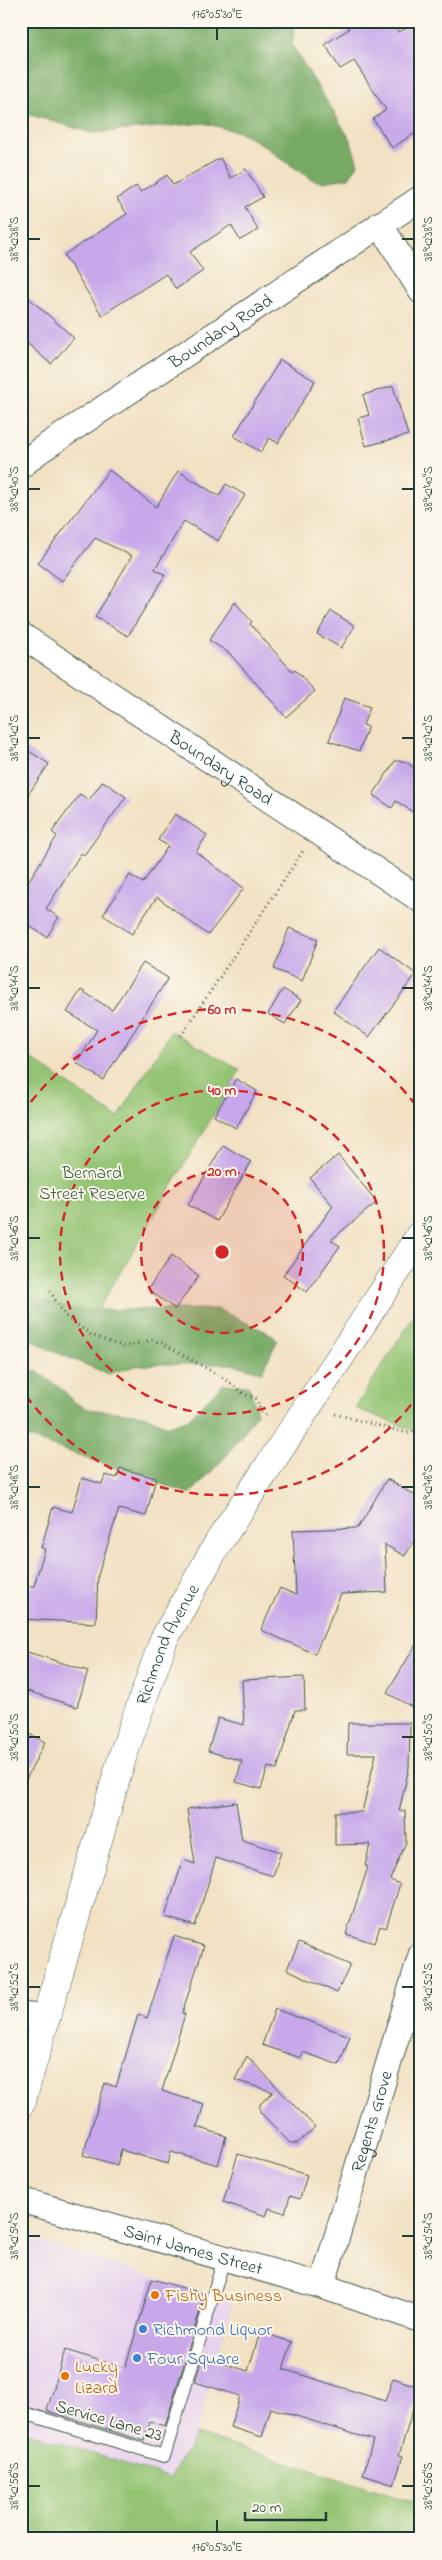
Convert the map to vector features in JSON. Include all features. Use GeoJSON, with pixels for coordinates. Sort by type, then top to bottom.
{"type":"FeatureCollection","features":[{"type":"Feature","properties":{"kind":"street","name":"Boundary Road"},"geometry":{"type":"LineString","coordinates":[[21,466],[39,451],[421,198]]}},
{"type":"Feature","properties":{"kind":"street"},"geometry":{"type":"LineString","coordinates":[[380,224],[421,291]]}},
{"type":"Feature","properties":{"kind":"street","name":"Boundary Road"},"geometry":{"type":"LineString","coordinates":[[21,635],[421,900]]}},
{"type":"Feature","properties":{"kind":"street","name":"Richmond Avenue"},"geometry":{"type":"LineString","coordinates":[[21,2103],[34,2016],[164,1639],[218,1542],[421,1234]]}},
{"type":"Feature","properties":{"kind":"street","name":"Regents Grove"},"geometry":{"type":"LineString","coordinates":[[322,2286],[421,1955]]}},
{"type":"Feature","properties":{"kind":"street","name":"Saint James Street"},"geometry":{"type":"LineString","coordinates":[[21,2200],[322,2286],[421,2320]]}},
{"type":"Feature","properties":{"kind":"lane","name":"Service Lane 23"},"geometry":{"type":"LineString","coordinates":[[21,2412],[164,2456],[224,2259]]}},
{"type":"Feature","properties":{"kind":"path"},"geometry":{"type":"LineString","coordinates":[[181,1036],[316,831]]}},
{"type":"Feature","properties":{"kind":"path"},"geometry":{"type":"LineString","coordinates":[[50,1291],[65,1316],[91,1335],[124,1348],[152,1340],[162,1342],[228,1381],[244,1394],[257,1399],[261,1413],[272,1418]]}},
{"type":"Feature","properties":{"kind":"path"},"geometry":{"type":"LineString","coordinates":[[332,1413],[407,1433],[421,1430]]}},
{"type":"Feature","properties":{"kind":"shaded area"},"geometry":{"type":"Polygon","coordinates":[[[34,2239],[232,2302],[196,2434],[170,2478],[21,2431],[21,2247],[34,2239]]]}},
{"type":"Feature","properties":{"kind":"green space"},"geometry":{"type":"Polygon","coordinates":[[[21,21],[295,21],[292,45],[350,139],[358,164],[349,178],[322,182],[313,180],[265,146],[242,133],[204,123],[92,133],[21,112],[21,21]]]}},
{"type":"Feature","properties":{"kind":"green space","name":"Bernard Street Reserve"},"geometry":{"type":"Polygon","coordinates":[[[171,1031],[240,1070],[94,1317],[21,1294],[21,1052],[118,1118],[171,1031]]]}},
{"type":"Feature","properties":{"kind":"green space"},"geometry":{"type":"Polygon","coordinates":[[[21,1297],[78,1310],[217,1309],[271,1334],[277,1341],[262,1372],[231,1364],[159,1364],[136,1366],[108,1374],[50,1350],[31,1339],[21,1338],[21,1297]]]}},
{"type":"Feature","properties":{"kind":"green space"},"geometry":{"type":"Polygon","coordinates":[[[421,1305],[421,1433],[355,1408],[421,1305]]]}},
{"type":"Feature","properties":{"kind":"green space"},"geometry":{"type":"Polygon","coordinates":[[[37,1371],[64,1391],[74,1402],[88,1409],[143,1415],[168,1426],[187,1420],[223,1384],[249,1386],[257,1413],[228,1454],[190,1494],[21,1435],[21,1373],[37,1371]]]}},
{"type":"Feature","properties":{"kind":"green space"},"geometry":{"type":"Polygon","coordinates":[[[21,2431],[170,2478],[196,2434],[419,2504],[413,2539],[21,2539],[21,2431]]]}},
{"type":"Feature","properties":{"kind":"building"},"geometry":{"type":"Polygon","coordinates":[[[344,21],[391,21],[398,32],[421,22],[421,129],[392,148],[373,119],[386,110],[354,61],[340,69],[325,44],[349,29],[344,21]]]}},
{"type":"Feature","properties":{"kind":"building"},"geometry":{"type":"Polygon","coordinates":[[[220,158],[231,178],[246,169],[263,197],[245,207],[258,230],[240,240],[231,225],[190,252],[203,271],[176,289],[166,274],[102,315],[64,255],[127,214],[117,199],[136,186],[141,192],[167,175],[173,185],[220,158]]]}},
{"type":"Feature","properties":{"kind":"building"},"geometry":{"type":"Polygon","coordinates":[[[21,291],[74,338],[51,364],[21,338],[21,291]]]}},
{"type":"Feature","properties":{"kind":"building"},"geometry":{"type":"Polygon","coordinates":[[[280,360],[315,381],[278,443],[269,438],[261,452],[234,436],[280,360]]]}},
{"type":"Feature","properties":{"kind":"building"},"geometry":{"type":"Polygon","coordinates":[[[393,386],[408,435],[366,446],[358,418],[369,415],[363,395],[393,386]]]}},
{"type":"Feature","properties":{"kind":"building"},"geometry":{"type":"Polygon","coordinates":[[[109,470],[156,507],[178,471],[219,496],[226,484],[245,495],[218,541],[184,521],[155,569],[165,575],[128,636],[95,617],[132,556],[95,538],[62,581],[38,563],[109,470]]]}},
{"type":"Feature","properties":{"kind":"building"},"geometry":{"type":"Polygon","coordinates":[[[235,602],[252,622],[250,624],[293,672],[295,670],[315,691],[286,717],[229,653],[209,640],[235,602]]]}},
{"type":"Feature","properties":{"kind":"building"},"geometry":{"type":"Polygon","coordinates":[[[331,611],[355,626],[341,648],[317,634],[331,611]]]}},
{"type":"Feature","properties":{"kind":"building"},"geometry":{"type":"Polygon","coordinates":[[[344,698],[370,707],[363,725],[368,727],[359,751],[329,741],[344,698]]]}},
{"type":"Feature","properties":{"kind":"building"},"geometry":{"type":"Polygon","coordinates":[[[21,746],[49,764],[21,805],[21,746]]]}},
{"type":"Feature","properties":{"kind":"building"},"geometry":{"type":"Polygon","coordinates":[[[395,761],[404,761],[421,772],[421,817],[396,801],[392,808],[373,795],[395,761]]]}},
{"type":"Feature","properties":{"kind":"building"},"geometry":{"type":"Polygon","coordinates":[[[103,781],[126,797],[84,855],[81,853],[46,909],[59,917],[47,937],[21,921],[21,893],[57,836],[52,832],[80,794],[89,800],[103,781]]]}},
{"type":"Feature","properties":{"kind":"building"},"geometry":{"type":"Polygon","coordinates":[[[175,814],[207,835],[196,852],[244,888],[208,935],[157,897],[132,934],[103,915],[130,875],[143,883],[168,846],[158,840],[175,814]]]}},
{"type":"Feature","properties":{"kind":"building"},"geometry":{"type":"Polygon","coordinates":[[[289,928],[318,939],[302,981],[274,969],[289,928]]]}},
{"type":"Feature","properties":{"kind":"building"},"geometry":{"type":"Polygon","coordinates":[[[379,947],[416,974],[369,1037],[333,1011],[379,947]]]}},
{"type":"Feature","properties":{"kind":"building"},"geometry":{"type":"Polygon","coordinates":[[[143,963],[168,978],[103,1080],[77,1063],[97,1030],[67,1012],[81,990],[112,1010],[143,963]]]}},
{"type":"Feature","properties":{"kind":"building"},"geometry":{"type":"Polygon","coordinates":[[[283,989],[301,1000],[285,1024],[268,1014],[283,989]]]}},
{"type":"Feature","properties":{"kind":"building"},"geometry":{"type":"Polygon","coordinates":[[[236,1079],[257,1091],[236,1128],[214,1116],[236,1079]]]}},
{"type":"Feature","properties":{"kind":"building"},"geometry":{"type":"Polygon","coordinates":[[[223,1145],[251,1162],[217,1221],[188,1205],[223,1145]]]}},
{"type":"Feature","properties":{"kind":"building"},"geometry":{"type":"Polygon","coordinates":[[[338,1155],[377,1202],[331,1240],[340,1246],[307,1292],[283,1275],[333,1206],[310,1178],[338,1155]]]}},
{"type":"Feature","properties":{"kind":"building"},"geometry":{"type":"Polygon","coordinates":[[[171,1256],[199,1276],[175,1309],[148,1289],[171,1256]]]}},
{"type":"Feature","properties":{"kind":"building"},"geometry":{"type":"Polygon","coordinates":[[[120,1468],[156,1478],[146,1516],[119,1509],[98,1575],[96,1623],[21,1619],[23,1586],[34,1586],[45,1549],[41,1548],[53,1507],[72,1512],[82,1478],[102,1484],[105,1475],[117,1478],[120,1468]]]}},
{"type":"Feature","properties":{"kind":"building"},"geometry":{"type":"Polygon","coordinates":[[[387,1479],[421,1499],[421,1529],[405,1556],[385,1545],[387,1592],[341,1594],[315,1654],[261,1630],[280,1588],[296,1595],[293,1530],[358,1528],[387,1479]]]}},
{"type":"Feature","properties":{"kind":"building"},"geometry":{"type":"Polygon","coordinates":[[[421,1636],[421,1712],[387,1693],[421,1636]]]}},
{"type":"Feature","properties":{"kind":"building"},"geometry":{"type":"Polygon","coordinates":[[[21,1650],[88,1671],[77,1707],[21,1689],[21,1650]]]}},
{"type":"Feature","properties":{"kind":"building"},"geometry":{"type":"Polygon","coordinates":[[[304,1677],[305,1710],[295,1710],[277,1769],[268,1767],[261,1789],[236,1782],[242,1761],[208,1751],[218,1718],[244,1725],[242,1680],[304,1677]]]}},
{"type":"Feature","properties":{"kind":"building"},"geometry":{"type":"Polygon","coordinates":[[[348,1723],[410,1723],[409,1768],[399,1811],[405,1811],[406,1842],[390,1880],[400,1884],[386,1928],[380,1926],[374,1943],[346,1934],[368,1867],[365,1866],[370,1844],[335,1845],[335,1812],[362,1812],[376,1754],[347,1754],[348,1723]]]}},
{"type":"Feature","properties":{"kind":"building"},"geometry":{"type":"Polygon","coordinates":[[[21,1730],[45,1742],[21,1789],[21,1730]]]}},
{"type":"Feature","properties":{"kind":"building"},"geometry":{"type":"Polygon","coordinates":[[[236,1802],[242,1840],[281,1852],[273,1876],[216,1858],[195,1926],[165,1917],[183,1860],[195,1864],[187,1809],[236,1802]]]}},
{"type":"Feature","properties":{"kind":"building"},"geometry":{"type":"Polygon","coordinates":[[[174,1936],[204,1946],[182,2013],[185,2014],[162,2091],[204,2104],[197,2127],[226,2136],[218,2165],[171,2152],[168,2164],[121,2150],[117,2165],[83,2155],[105,2083],[116,2087],[138,2015],[147,2018],[174,1936]]]}},
{"type":"Feature","properties":{"kind":"building"},"geometry":{"type":"Polygon","coordinates":[[[299,1942],[350,1965],[337,1993],[287,1969],[299,1942]]]}},
{"type":"Feature","properties":{"kind":"building"},"geometry":{"type":"Polygon","coordinates":[[[275,2009],[350,2036],[339,2065],[303,2052],[301,2058],[262,2045],[275,2009]]]}},
{"type":"Feature","properties":{"kind":"building"},"geometry":{"type":"Polygon","coordinates":[[[247,2056],[315,2127],[298,2143],[290,2143],[260,2112],[260,2104],[273,2092],[235,2080],[247,2056]]]}},
{"type":"Feature","properties":{"kind":"building"},"geometry":{"type":"Polygon","coordinates":[[[238,2154],[307,2175],[300,2199],[290,2196],[285,2213],[269,2208],[266,2216],[223,2202],[238,2154]]]}},
{"type":"Feature","properties":{"kind":"building"},"geometry":{"type":"Polygon","coordinates":[[[152,2279],[205,2294],[165,2426],[150,2422],[144,2441],[47,2411],[65,2350],[125,2368],[152,2279]]]}},
{"type":"Feature","properties":{"kind":"building"},"geometry":{"type":"Polygon","coordinates":[[[260,2332],[292,2342],[283,2369],[385,2401],[393,2378],[420,2387],[399,2455],[403,2456],[394,2485],[363,2475],[373,2440],[271,2408],[262,2437],[230,2427],[240,2396],[195,2382],[203,2357],[248,2371],[260,2332]]]}},
{"type":"Feature","properties":{"kind":"place","name":"Fishy Business"},"geometry":{"type":"Point","coordinates":[155,2295]}},
{"type":"Feature","properties":{"kind":"place","name":"Richmond Liquor"},"geometry":{"type":"Point","coordinates":[143,2329]}},
{"type":"Feature","properties":{"kind":"place","name":"Four Square"},"geometry":{"type":"Point","coordinates":[137,2358]}},
{"type":"Feature","properties":{"kind":"place","name":"Lucky Lizard"},"geometry":{"type":"Point","coordinates":[65,2376]}}]}
